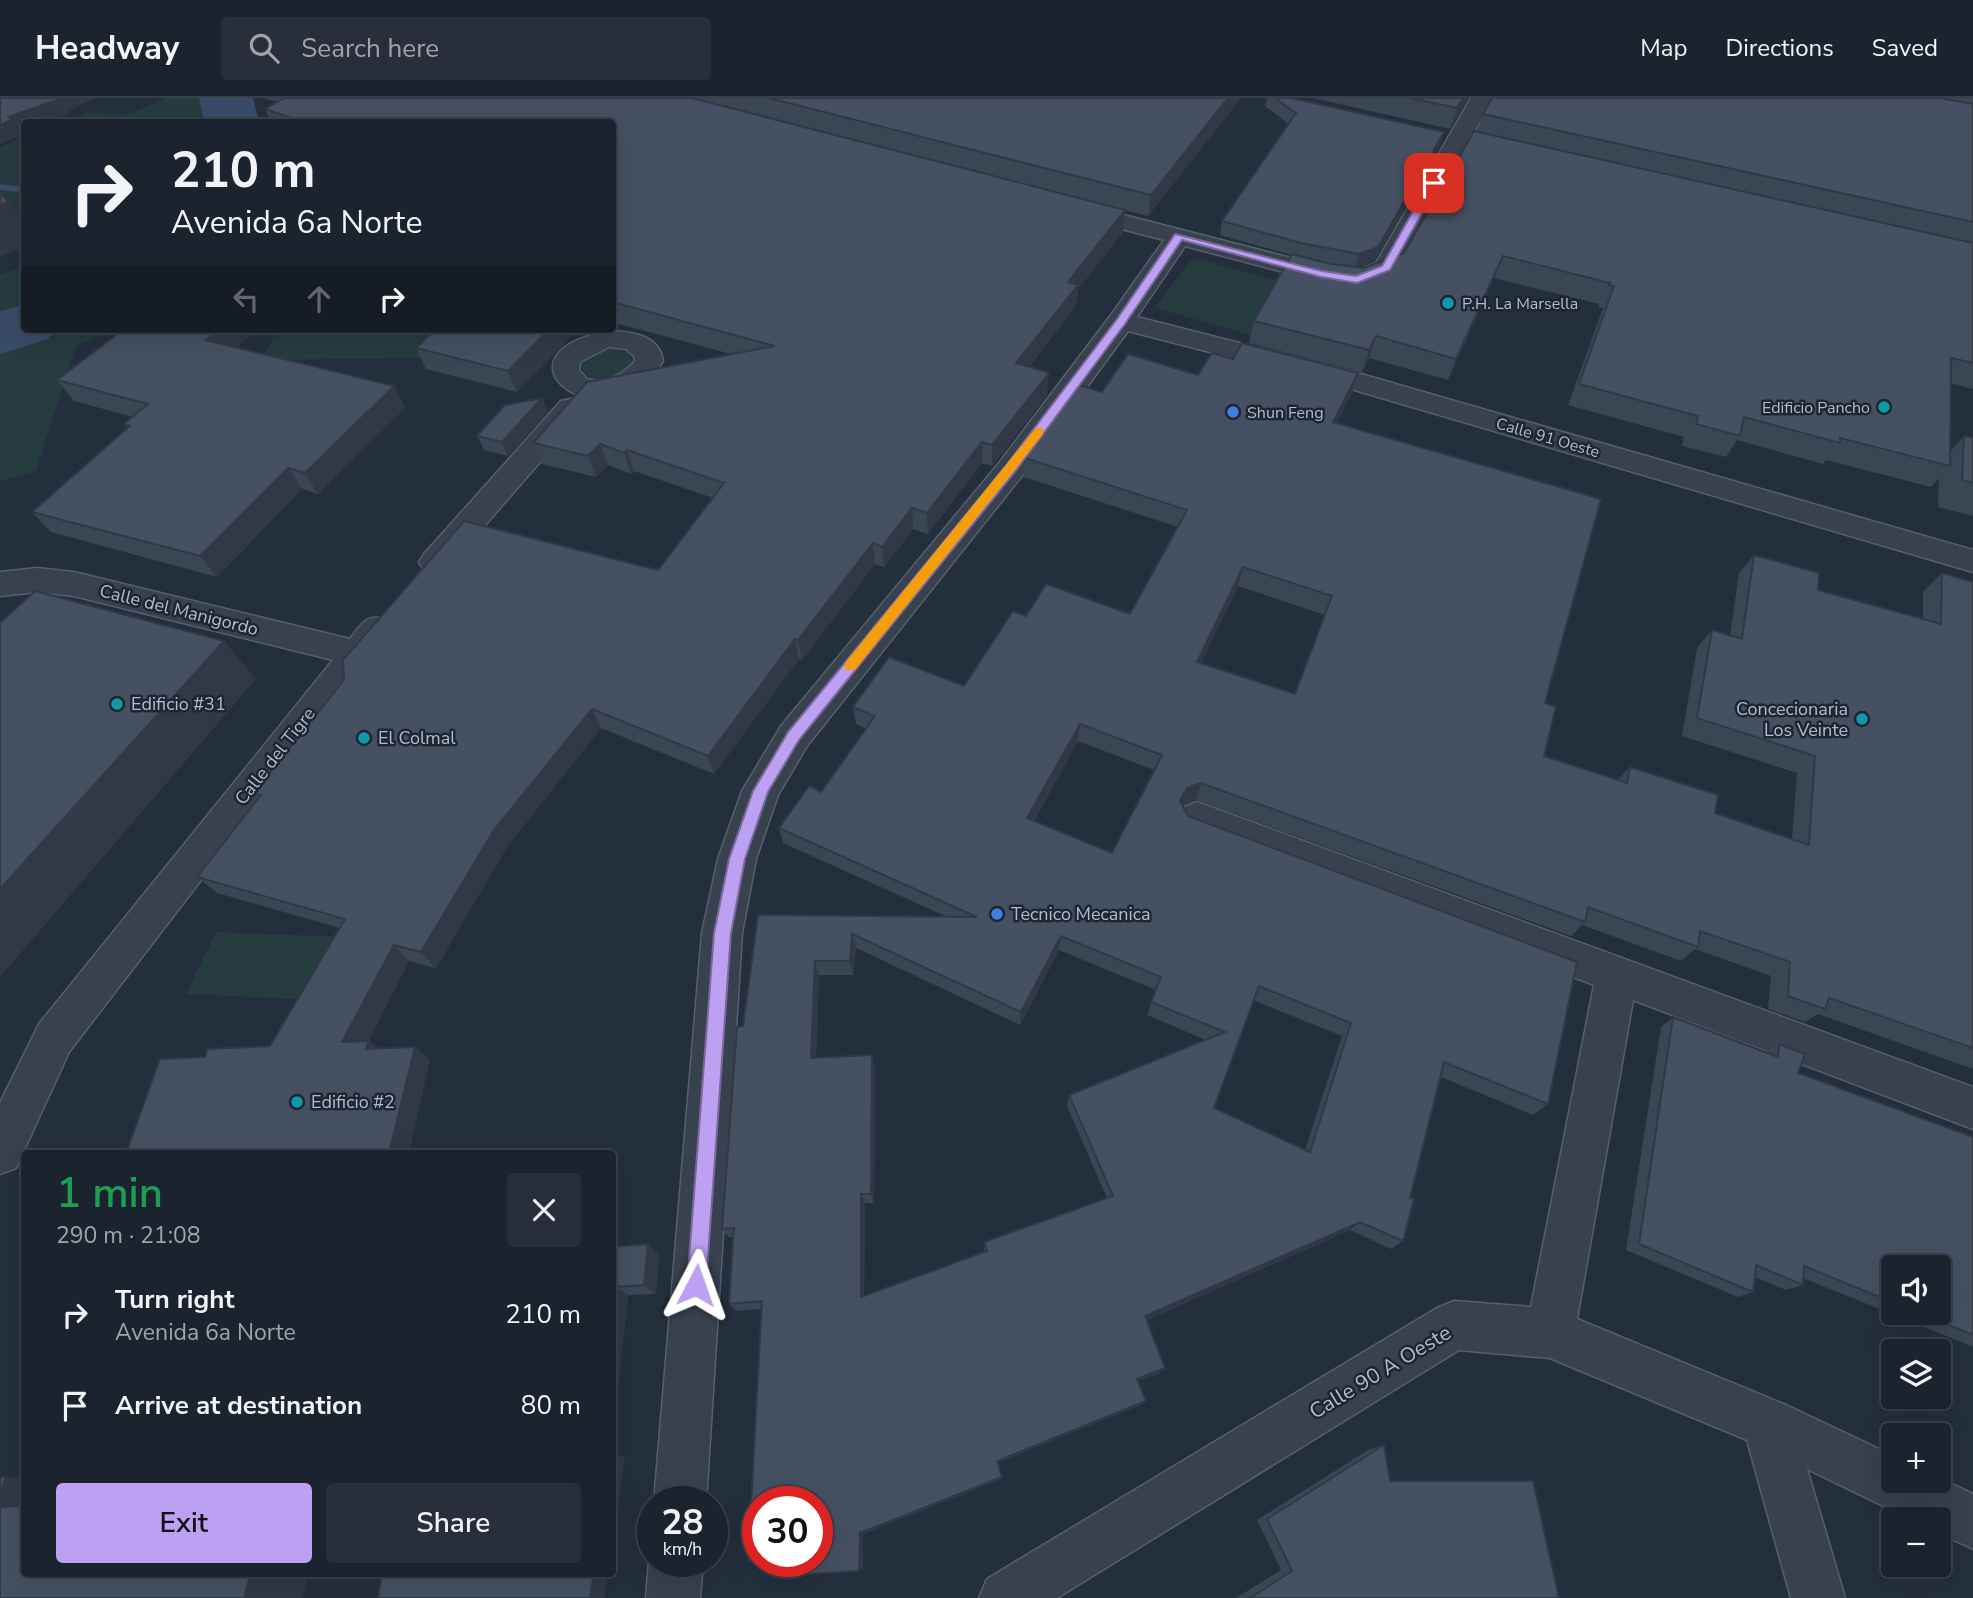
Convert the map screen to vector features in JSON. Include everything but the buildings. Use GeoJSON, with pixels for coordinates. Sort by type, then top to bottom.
{"type":"FeatureCollection","features":[{"type":"Feature","properties":{"kind":"street"},"geometry":{"type":"LineString","coordinates":[[1045,201],[1321,274],[1357,279],[1386,268],[1482,98]]}},
{"type":"Feature","properties":{"kind":"street"},"geometry":{"type":"LineString","coordinates":[[1432,135],[1485,147]]}},
{"type":"Feature","properties":{"kind":"street"},"geometry":{"type":"LineString","coordinates":[[681,1486],[722,933],[737,859],[761,791],[794,736],[1010,470],[1121,321],[1179,237]]}},
{"type":"Feature","properties":{"kind":"street","name":"Calle 91 Oeste"},"geometry":{"type":"LineString","coordinates":[[1121,321],[1344,378],[1973,561]]}},
{"type":"Feature","properties":{"kind":"street","name":"Calle del Tigre"},"geometry":{"type":"LineString","coordinates":[[0,1152],[54,1038],[356,653],[588,388]]}},
{"type":"Feature","properties":{"kind":"street","name":"Calle del Manigordo"},"geometry":{"type":"LineString","coordinates":[[0,584],[37,580],[74,584],[356,653]]}},
{"type":"Feature","properties":{"kind":"street"},"geometry":{"type":"LineString","coordinates":[[1197,818],[1973,1108]]}},
{"type":"Feature","properties":{"kind":"street"},"geometry":{"type":"LineString","coordinates":[[1550,1333],[1617,975]]}},
{"type":"Feature","properties":{"kind":"street","name":"Calle 90 A Oeste"},"geometry":{"type":"LineString","coordinates":[[1012,1596],[1454,1325],[1550,1333],[1768,1423],[1973,1522]]}},
{"type":"Feature","properties":{"kind":"street"},"geometry":{"type":"LineString","coordinates":[[1768,1423],[1818,1598]]}},
{"type":"Feature","properties":{"kind":"street"},"geometry":{"type":"LineString","coordinates":[[673,1598],[675,1577]]}},
{"type":"Feature","properties":{"kind":"green space"},"geometry":{"type":"Polygon","coordinates":[[[161,98],[238,98],[239,103],[263,119],[70,119],[87,112],[127,114],[163,100],[161,98]]]}},
{"type":"Feature","properties":{"kind":"green space"},"geometry":{"type":"Polygon","coordinates":[[[21,138],[21,220],[0,204],[0,147],[21,138]]]}},
{"type":"Feature","properties":{"kind":"green space"},"geometry":{"type":"Polygon","coordinates":[[[1199,259],[1281,282],[1251,335],[1155,308],[1189,262],[1199,259]]]}},
{"type":"Feature","properties":{"kind":"green space"},"geometry":{"type":"Polygon","coordinates":[[[21,267],[21,333],[109,333],[76,346],[36,471],[0,481],[0,275],[21,267]]]}},
{"type":"Feature","properties":{"kind":"green space"},"geometry":{"type":"Polygon","coordinates":[[[276,333],[438,333],[427,358],[261,360],[276,333]]]}},
{"type":"Feature","properties":{"kind":"green space"},"geometry":{"type":"Polygon","coordinates":[[[607,348],[627,352],[631,361],[628,367],[612,377],[587,375],[580,366],[584,359],[607,348]]]}},
{"type":"Feature","properties":{"kind":"green space"},"geometry":{"type":"Polygon","coordinates":[[[216,932],[343,937],[317,1000],[186,994],[216,932]]]}},
{"type":"Feature","properties":{"kind":"waterway"},"geometry":{"type":"LineString","coordinates":[[226,98],[230,119]]}},
{"type":"Feature","properties":{"kind":"waterway"},"geometry":{"type":"LineString","coordinates":[[0,187],[21,190]]}},
{"type":"Feature","properties":{"kind":"waterway"},"geometry":{"type":"LineString","coordinates":[[0,334],[21,326]]}},
{"type":"Feature","properties":{"kind":"slow traffic"},"geometry":{"type":"LineString","coordinates":[[850,666],[1039,431]]}},
{"type":"Feature","properties":{"kind":"place","name":"P.H. La Marsella"},"geometry":{"type":"Point","coordinates":[1448,303]}},
{"type":"Feature","properties":{"kind":"place","name":"Edificio Pancho"},"geometry":{"type":"Point","coordinates":[1884,407]}},
{"type":"Feature","properties":{"kind":"place","name":"Shun Feng"},"geometry":{"type":"Point","coordinates":[1233,412]}},
{"type":"Feature","properties":{"kind":"place","name":"Edificio #31"},"geometry":{"type":"Point","coordinates":[117,704]}},
{"type":"Feature","properties":{"kind":"place","name":"Concecionaria Los Veinte"},"geometry":{"type":"Point","coordinates":[1862,719]}},
{"type":"Feature","properties":{"kind":"place","name":"El Colmal"},"geometry":{"type":"Point","coordinates":[364,738]}},
{"type":"Feature","properties":{"kind":"place","name":"Tecnico Mecanica"},"geometry":{"type":"Point","coordinates":[997,914]}},
{"type":"Feature","properties":{"kind":"place","name":"Edificio #2"},"geometry":{"type":"Point","coordinates":[297,1102]}},
{"type":"Feature","properties":{"kind":"route"},"geometry":{"type":"LineString","coordinates":[[696,1285],[722,933],[737,859],[761,791],[794,736],[1010,470],[1121,321],[1179,237],[1321,274],[1357,279],[1386,268],[1434,183]]}}]}
